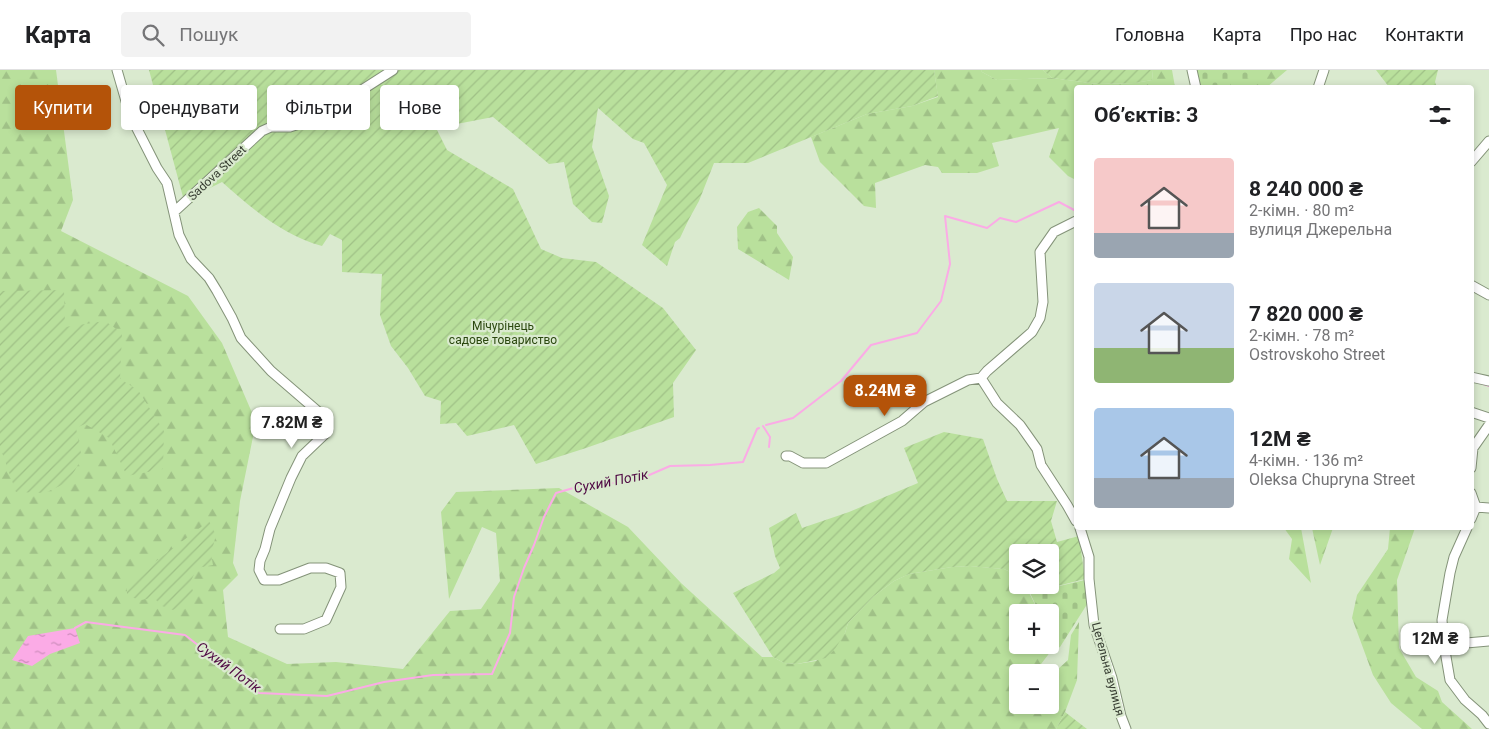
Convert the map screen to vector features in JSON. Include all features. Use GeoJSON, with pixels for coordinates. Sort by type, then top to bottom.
{"type":"FeatureCollection","features":[{"type":"Feature","properties":{"kind":"street"},"geometry":{"type":"LineString","coordinates":[[117,70],[130,115],[157,168],[167,183],[179,235],[191,259],[218,291],[240,338],[271,371],[322,415],[326,423],[325,434],[302,456],[291,478],[270,529],[259,570],[264,580],[279,580],[310,568],[326,568],[340,573],[341,587],[326,620],[304,629],[280,629]]}},
{"type":"Feature","properties":{"kind":"street","name":"Sadova Street"},"geometry":{"type":"LineString","coordinates":[[174,212],[262,131],[271,127],[290,127],[318,118],[393,70]]}},
{"type":"Feature","properties":{"kind":"street"},"geometry":{"type":"LineString","coordinates":[[1192,70],[1195,85]]}},
{"type":"Feature","properties":{"kind":"street"},"geometry":{"type":"LineString","coordinates":[[1319,85],[1324,70]]}},
{"type":"Feature","properties":{"kind":"street"},"geometry":{"type":"LineString","coordinates":[[1474,158],[1489,141]]}},
{"type":"Feature","properties":{"kind":"street"},"geometry":{"type":"LineString","coordinates":[[786,456],[790,456],[803,464],[826,463],[902,421],[924,402],[968,380],[981,378],[1032,332],[1040,318],[1043,302],[1040,252],[1054,232],[1074,222]]}},
{"type":"Feature","properties":{"kind":"street"},"geometry":{"type":"LineString","coordinates":[[1474,287],[1489,295]]}},
{"type":"Feature","properties":{"kind":"street"},"geometry":{"type":"LineString","coordinates":[[981,378],[997,403],[1020,425],[1037,449],[1041,465],[1074,516]]}},
{"type":"Feature","properties":{"kind":"street"},"geometry":{"type":"LineString","coordinates":[[1474,378],[1489,381]]}},
{"type":"Feature","properties":{"kind":"street"},"geometry":{"type":"LineString","coordinates":[[1474,413],[1489,418]]}},
{"type":"Feature","properties":{"kind":"street"},"geometry":{"type":"LineString","coordinates":[[1474,447],[1489,425]]}},
{"type":"Feature","properties":{"kind":"street"},"geometry":{"type":"LineString","coordinates":[[1474,502],[1476,508],[1474,512]]}},
{"type":"Feature","properties":{"kind":"street"},"geometry":{"type":"LineString","coordinates":[[1476,508],[1489,508]]}},
{"type":"Feature","properties":{"kind":"street"},"geometry":{"type":"LineString","coordinates":[[1081,530],[1089,557],[1088,578],[1094,625],[1112,678],[1120,716],[1126,729]]}},
{"type":"Feature","properties":{"kind":"street"},"geometry":{"type":"LineString","coordinates":[[1466,530],[1454,558],[1450,573],[1442,620],[1444,645],[1450,680],[1465,700],[1489,724]]}},
{"type":"Feature","properties":{"kind":"street"},"geometry":{"type":"LineString","coordinates":[[1444,645],[1489,641]]}},
{"type":"Feature","properties":{"kind":"green space"},"geometry":{"type":"Polygon","coordinates":[[[0,70],[56,70],[58,85],[15,85],[15,130],[64,130],[73,200],[61,231],[188,296],[222,343],[256,422],[240,501],[233,563],[238,575],[223,590],[228,637],[287,664],[336,662],[403,669],[450,611],[481,609],[500,581],[496,533],[482,527],[449,599],[441,512],[456,492],[559,488],[628,527],[681,583],[762,657],[773,657],[784,663],[797,664],[816,661],[845,633],[848,623],[874,596],[894,581],[909,574],[970,566],[1004,569],[1009,571],[1009,594],[1030,594],[1035,604],[1009,604],[1009,654],[1049,654],[1041,664],[1009,664],[1009,714],[1059,714],[1059,668],[1068,660],[1071,635],[1079,622],[1077,680],[1065,712],[1056,729],[0,729],[0,70]]]}},
{"type":"Feature","properties":{"kind":"green space","name":"Мічурінець садове товариство"},"geometry":{"type":"Polygon","coordinates":[[[149,70],[934,70],[938,96],[912,106],[867,114],[748,163],[714,163],[699,201],[680,238],[675,242],[667,266],[642,245],[667,185],[644,143],[633,139],[598,108],[592,147],[609,196],[602,223],[592,222],[573,204],[564,162],[549,164],[493,117],[459,124],[459,85],[380,85],[380,130],[437,130],[447,150],[513,189],[541,249],[562,258],[596,262],[663,308],[696,350],[673,383],[674,417],[536,464],[514,425],[467,436],[456,423],[440,424],[441,401],[425,396],[408,368],[391,346],[380,315],[382,274],[342,272],[342,240],[330,234],[322,246],[294,235],[256,211],[222,182],[208,189],[192,203],[183,197],[165,130],[257,130],[257,85],[153,85],[149,70]]]}},
{"type":"Feature","properties":{"kind":"green space"},"geometry":{"type":"Polygon","coordinates":[[[934,70],[981,70],[997,80],[1052,78],[1098,84],[1135,83],[1152,80],[1153,70],[1172,70],[1175,85],[1074,85],[1074,179],[1068,176],[1049,157],[1059,128],[992,143],[999,166],[977,173],[942,173],[938,167],[925,165],[875,183],[876,208],[864,206],[820,162],[811,137],[867,114],[912,106],[938,97],[934,70]]]}},
{"type":"Feature","properties":{"kind":"green space"},"geometry":{"type":"Polygon","coordinates":[[[981,70],[1043,70],[1052,78],[997,80],[981,70]]]}},
{"type":"Feature","properties":{"kind":"green space"},"geometry":{"type":"Polygon","coordinates":[[[1043,70],[1153,70],[1152,80],[1135,83],[1098,84],[1052,78],[1043,70]]]}},
{"type":"Feature","properties":{"kind":"green space"},"geometry":{"type":"Polygon","coordinates":[[[1196,70],[1287,70],[1270,85],[1200,85],[1196,70]]]}},
{"type":"Feature","properties":{"kind":"green space"},"geometry":{"type":"Polygon","coordinates":[[[1196,70],[1263,70],[1255,76],[1230,83],[1230,85],[1200,85],[1196,70]]]}},
{"type":"Feature","properties":{"kind":"green space"},"geometry":{"type":"Polygon","coordinates":[[[1376,70],[1438,70],[1435,82],[1436,85],[1387,85],[1376,70]]]}},
{"type":"Feature","properties":{"kind":"green space"},"geometry":{"type":"Polygon","coordinates":[[[759,208],[777,226],[777,233],[793,257],[789,280],[738,249],[737,227],[748,212],[759,208]]]}},
{"type":"Feature","properties":{"kind":"green space"},"geometry":{"type":"Polygon","coordinates":[[[64,290],[65,327],[105,321],[122,333],[120,379],[138,390],[164,431],[163,469],[127,476],[109,438],[85,424],[76,428],[82,458],[68,482],[45,493],[16,492],[0,447],[0,291],[64,290]]]}},
{"type":"Feature","properties":{"kind":"green space"},"geometry":{"type":"Polygon","coordinates":[[[944,432],[983,439],[1007,501],[1057,501],[1051,521],[1057,542],[1079,536],[1085,579],[1059,586],[1059,544],[1009,544],[1009,571],[1004,569],[970,566],[909,574],[894,581],[874,596],[848,623],[845,633],[835,649],[826,658],[797,664],[784,663],[773,657],[733,593],[774,573],[780,568],[775,556],[769,528],[796,513],[802,528],[849,512],[918,483],[904,448],[944,432]]]}},
{"type":"Feature","properties":{"kind":"green space"},"geometry":{"type":"Polygon","coordinates":[[[209,521],[216,535],[211,554],[213,565],[197,568],[190,583],[193,591],[185,604],[173,610],[162,606],[154,598],[141,600],[127,596],[127,583],[209,521]]]}},
{"type":"Feature","properties":{"kind":"green space"},"geometry":{"type":"Polygon","coordinates":[[[1285,530],[1301,530],[1311,583],[1289,559],[1292,539],[1285,530]]]}},
{"type":"Feature","properties":{"kind":"green space"},"geometry":{"type":"Polygon","coordinates":[[[1312,530],[1332,530],[1320,565],[1312,530]]]}},
{"type":"Feature","properties":{"kind":"green space"},"geometry":{"type":"Polygon","coordinates":[[[1390,530],[1414,530],[1397,580],[1399,648],[1416,677],[1438,691],[1442,702],[1472,729],[1422,729],[1391,703],[1373,675],[1352,618],[1357,595],[1388,549],[1390,530]]]}},
{"type":"Feature","properties":{"kind":"green space"},"geometry":{"type":"Polygon","coordinates":[[[1089,579],[1091,598],[1059,647],[1059,604],[1035,604],[1030,594],[1059,594],[1059,586],[1089,579]]]}},
{"type":"Feature","properties":{"kind":"green space"},"geometry":{"type":"Polygon","coordinates":[[[1065,712],[1087,729],[1056,729],[1065,712]]]}},
{"type":"Feature","properties":{"kind":"water"},"geometry":{"type":"Polygon","coordinates":[[[75,628],[80,643],[50,654],[32,666],[12,660],[28,636],[75,628]]]}},
{"type":"Feature","properties":{"kind":"waterway","name":"Сухий Потік"},"geometry":{"type":"LineString","coordinates":[[766,425],[793,418],[841,381],[871,345],[917,333],[941,301],[950,264],[945,216],[987,228],[1000,218],[1016,222],[1059,202],[1074,210]]}},
{"type":"Feature","properties":{"kind":"waterway","name":"Сухий Потік"},"geometry":{"type":"LineString","coordinates":[[1480,383],[1489,386]]}},
{"type":"Feature","properties":{"kind":"waterway"},"geometry":{"type":"LineString","coordinates":[[763,426],[770,437],[769,447]]}},
{"type":"Feature","properties":{"kind":"waterway","name":"Сухий Потік"},"geometry":{"type":"LineString","coordinates":[[75,628],[86,622],[185,635],[259,693],[327,696],[384,682],[433,675],[492,674],[510,633],[514,597],[524,568],[544,517],[556,493],[584,485],[606,485],[647,476],[670,466],[743,462],[759,428]]}}]}
